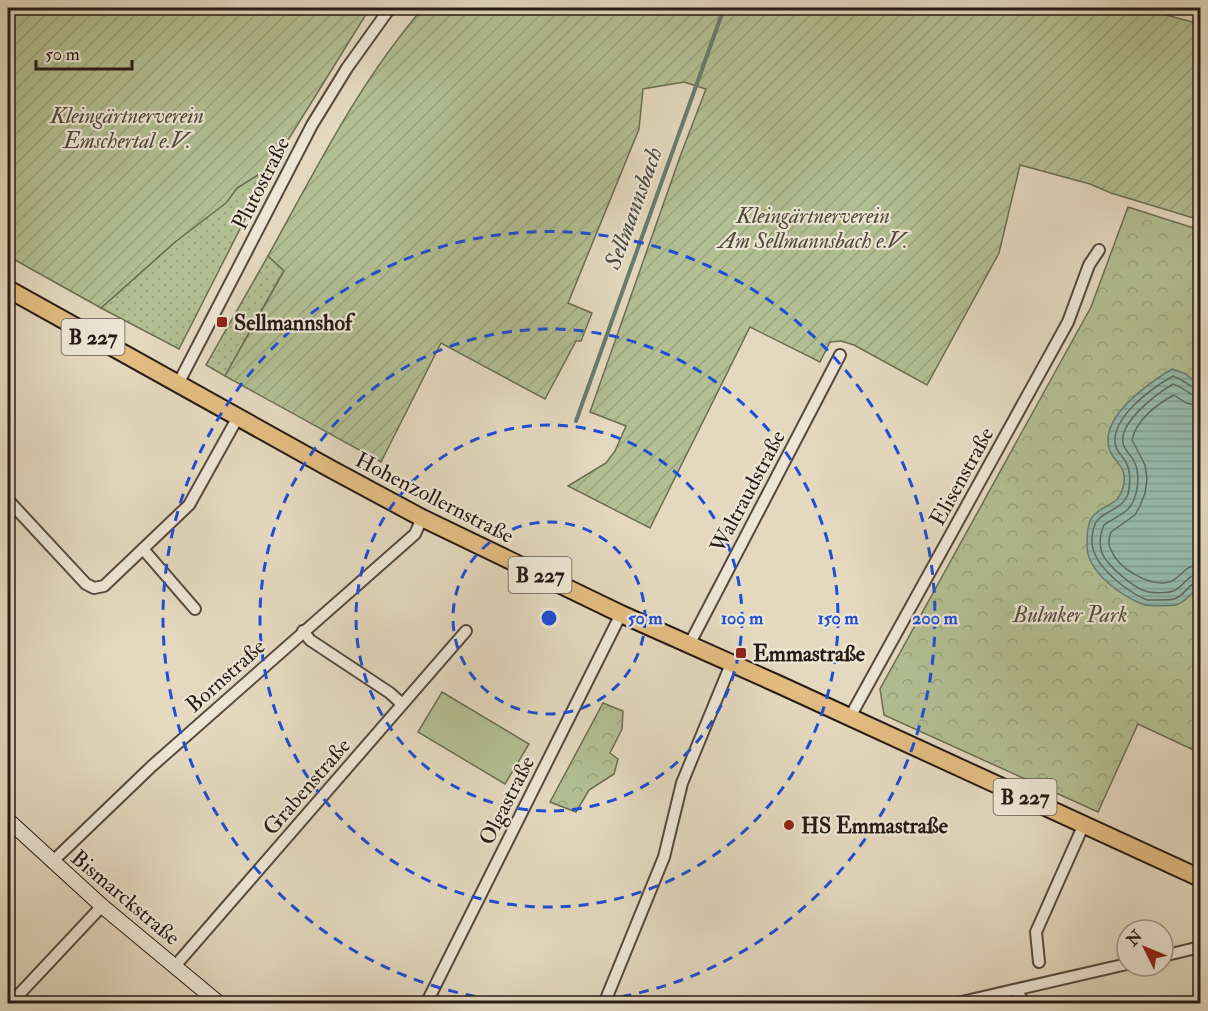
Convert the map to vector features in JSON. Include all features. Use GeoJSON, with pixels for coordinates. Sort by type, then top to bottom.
{"type":"FeatureCollection","features":[{"type":"Feature","properties":{"kind":"main road","name":"Hohenzollernstraße"},"geometry":{"type":"LineString","coordinates":[[8,289],[422,518],[621,614],[1200,878]]}},
{"type":"Feature","properties":{"kind":"main road","name":"Bismarckstraße"},"geometry":{"type":"LineString","coordinates":[[8,820],[102,906],[220,1004]]}},
{"type":"Feature","properties":{"kind":"street","name":"Plutostraße"},"geometry":{"type":"LineString","coordinates":[[178,384],[312,125],[347,68],[390,8]]}},
{"type":"Feature","properties":{"kind":"street","name":"Elisenstraße"},"geometry":{"type":"LineString","coordinates":[[850,717],[1068,322],[1089,265],[1099,250]]}},
{"type":"Feature","properties":{"kind":"street","name":"Waltraudstraße"},"geometry":{"type":"LineString","coordinates":[[689,645],[840,355]]}},
{"type":"Feature","properties":{"kind":"street"},"geometry":{"type":"LineString","coordinates":[[8,500],[86,584],[94,588],[104,586],[189,505],[238,417]]}},
{"type":"Feature","properties":{"kind":"street","name":"Bornstraße"},"geometry":{"type":"LineString","coordinates":[[52,862],[152,766],[415,534],[422,518]]}},
{"type":"Feature","properties":{"kind":"street"},"geometry":{"type":"LineString","coordinates":[[143,549],[195,609]]}},
{"type":"Feature","properties":{"kind":"street","name":"Olgastraße"},"geometry":{"type":"LineString","coordinates":[[426,1004],[621,614]]}},
{"type":"Feature","properties":{"kind":"street"},"geometry":{"type":"LineString","coordinates":[[303,631],[310,640],[390,693],[402,704]]}},
{"type":"Feature","properties":{"kind":"street","name":"Grabenstraße"},"geometry":{"type":"LineString","coordinates":[[175,966],[466,631]]}},
{"type":"Feature","properties":{"kind":"street"},"geometry":{"type":"LineString","coordinates":[[604,1004],[664,857],[682,783],[731,664]]}},
{"type":"Feature","properties":{"kind":"street"},"geometry":{"type":"LineString","coordinates":[[1039,962],[1036,932],[1084,824]]}},
{"type":"Feature","properties":{"kind":"street"},"geometry":{"type":"LineString","coordinates":[[10,1004],[102,906]]}},
{"type":"Feature","properties":{"kind":"street"},"geometry":{"type":"LineString","coordinates":[[1175,953],[1200,947]]}},
{"type":"Feature","properties":{"kind":"street"},"geometry":{"type":"LineString","coordinates":[[953,1004],[1115,967]]}},
{"type":"Feature","properties":{"kind":"street"},"geometry":{"type":"LineString","coordinates":[[1017,990],[1024,1004]]}},
{"type":"Feature","properties":{"kind":"green space","name":"Kleingärtnerverein Emschertal e.V."},"geometry":{"type":"Polygon","coordinates":[[[8,8],[370,8],[272,166],[237,188],[226,203],[175,242],[101,308],[8,256],[8,8]]]}},
{"type":"Feature","properties":{"kind":"green space","name":"Kleingärtnerverein Am Sellmannsbach e.V."},"geometry":{"type":"Polygon","coordinates":[[[423,8],[1140,8],[1200,24],[1200,220],[1111,193],[1090,184],[1020,165],[999,253],[927,385],[854,345],[841,341],[830,342],[820,362],[750,327],[650,528],[568,486],[606,463],[615,451],[626,426],[590,412],[706,89],[684,82],[643,89],[639,129],[568,303],[592,313],[581,341],[576,341],[545,399],[441,343],[381,462],[225,376],[284,271],[268,256],[358,97],[378,66],[423,8]]]}},
{"type":"Feature","properties":{"kind":"green space"},"geometry":{"type":"Polygon","coordinates":[[[272,166],[179,349],[101,308],[175,242],[225,203],[237,188],[272,166]]]}},
{"type":"Feature","properties":{"kind":"green space","name":"Bulmker Park"},"geometry":{"type":"Polygon","coordinates":[[[1128,207],[1200,230],[1200,753],[1138,724],[1098,812],[884,715],[880,689],[1091,307],[1128,207]]]}},
{"type":"Feature","properties":{"kind":"green space"},"geometry":{"type":"Polygon","coordinates":[[[268,256],[284,270],[225,376],[206,365],[268,256]]]}},
{"type":"Feature","properties":{"kind":"green space"},"geometry":{"type":"Polygon","coordinates":[[[442,692],[529,744],[505,784],[418,732],[442,692]]]}},
{"type":"Feature","properties":{"kind":"green space"},"geometry":{"type":"Polygon","coordinates":[[[603,703],[623,711],[622,729],[610,753],[618,759],[614,774],[589,790],[576,812],[550,802],[603,703]]]}},
{"type":"Feature","properties":{"kind":"water"},"geometry":{"type":"Polygon","coordinates":[[[1172,369],[1186,374],[1200,384],[1200,584],[1179,604],[1147,605],[1126,596],[1099,574],[1089,556],[1087,534],[1094,515],[1116,500],[1124,483],[1124,472],[1110,451],[1108,439],[1111,426],[1118,414],[1139,392],[1172,369]]]}},
{"type":"Feature","properties":{"kind":"waterway","name":"Sellmannsbach"},"geometry":{"type":"LineString","coordinates":[[576,421],[724,8]]}},
{"type":"Feature","properties":{"kind":"place","name":"Sellmannshof"},"geometry":{"type":"Point","coordinates":[222,322]}},
{"type":"Feature","properties":{"kind":"place","name":"Emmastraße"},"geometry":{"type":"Point","coordinates":[741,653]}},
{"type":"Feature","properties":{"kind":"place","name":"HS Emmastraße"},"geometry":{"type":"Point","coordinates":[789,825]}}]}
